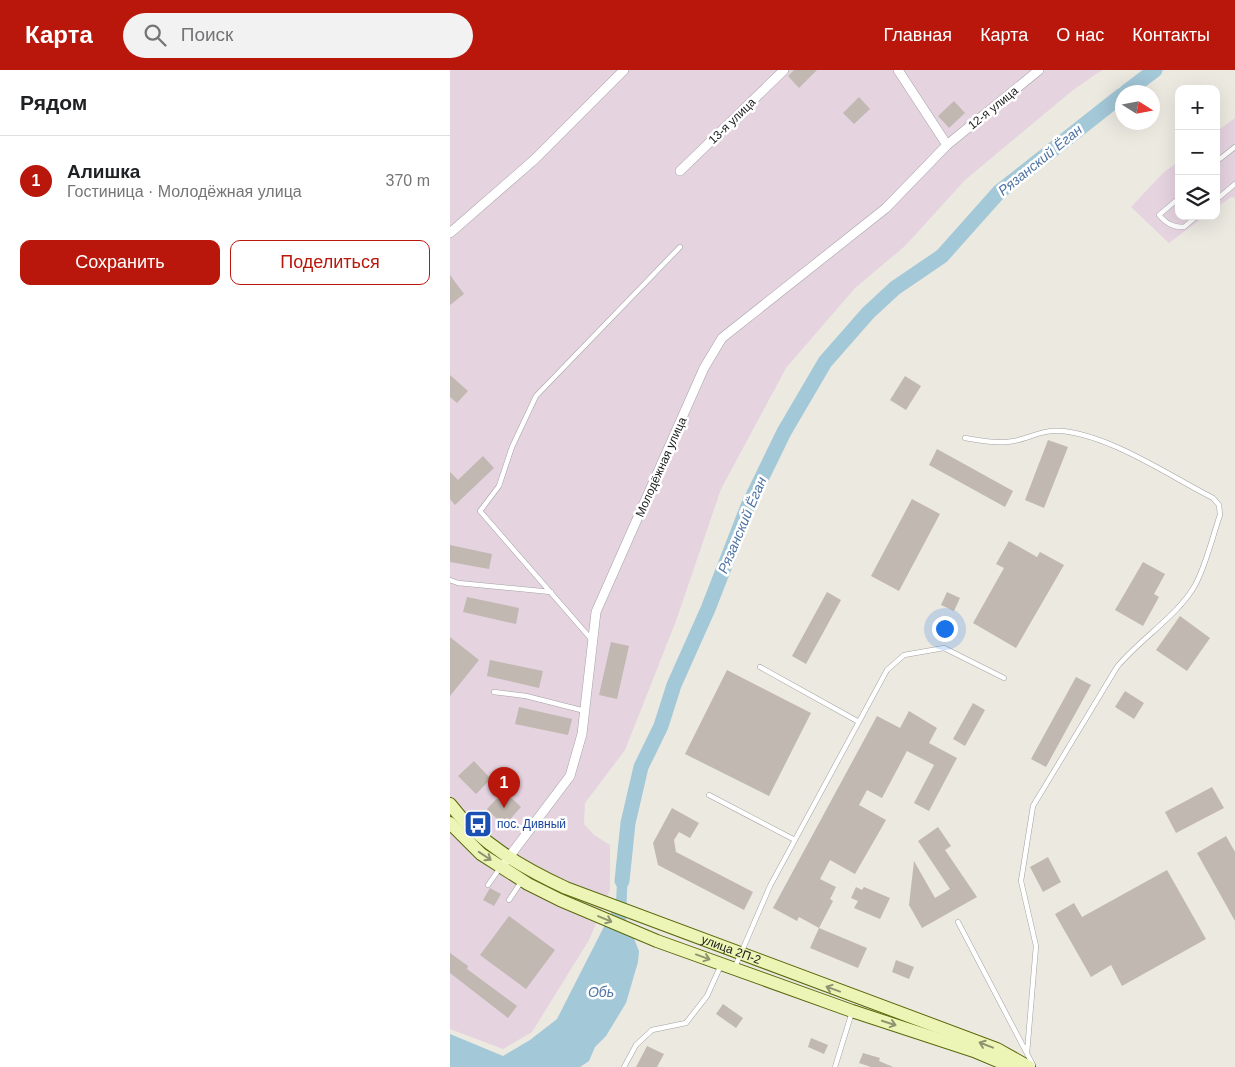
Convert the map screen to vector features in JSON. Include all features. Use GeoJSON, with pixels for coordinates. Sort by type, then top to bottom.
{"type":"FeatureCollection","features":[{"type":"Feature","properties":{"kind":"main road","name":"улица 2П-2"},"geometry":{"type":"LineString","coordinates":[[450,804],[522,880],[560,900],[657,941],[852,1011],[974,1051],[1012,1067]]}},
{"type":"Feature","properties":{"kind":"main road","name":"улица 2П-2"},"geometry":{"type":"LineString","coordinates":[[450,823],[481,854],[530,871],[566,888],[740,955],[997,1049],[1029,1067]]}},
{"type":"Feature","properties":{"kind":"street"},"geometry":{"type":"LineString","coordinates":[[450,233],[535,159],[624,70]]}},
{"type":"Feature","properties":{"kind":"street","name":"13-я улица"},"geometry":{"type":"LineString","coordinates":[[680,171],[784,70]]}},
{"type":"Feature","properties":{"kind":"street"},"geometry":{"type":"LineString","coordinates":[[898,70],[946,145]]}},
{"type":"Feature","properties":{"kind":"street","name":"12-я улица"},"geometry":{"type":"LineString","coordinates":[[946,145],[1039,70]]}},
{"type":"Feature","properties":{"kind":"street","name":"Молодёжная улица"},"geometry":{"type":"LineString","coordinates":[[505,862],[570,776],[582,734],[596,612],[704,368],[722,338],[886,208],[946,145]]}},
{"type":"Feature","properties":{"kind":"lane"},"geometry":{"type":"LineString","coordinates":[[1220,159],[1235,147]]}},
{"type":"Feature","properties":{"kind":"lane"},"geometry":{"type":"LineString","coordinates":[[1220,197],[1235,184]]}},
{"type":"Feature","properties":{"kind":"lane"},"geometry":{"type":"LineString","coordinates":[[1175,202],[1159,216],[1165,222],[1175,227],[1184,227],[1192,220]]}},
{"type":"Feature","properties":{"kind":"lane"},"geometry":{"type":"LineString","coordinates":[[593,641],[480,511],[499,486],[512,447],[536,396],[680,247]]}},
{"type":"Feature","properties":{"kind":"lane"},"geometry":{"type":"LineString","coordinates":[[965,438],[1000,443],[1046,430],[1064,431],[1090,438],[1119,449],[1213,498],[1219,506],[1220,514],[1195,585],[1187,598],[1129,652],[1117,667],[1033,806],[1021,881],[1036,946],[1027,1052]]}},
{"type":"Feature","properties":{"kind":"lane"},"geometry":{"type":"LineString","coordinates":[[450,580],[458,583],[551,592]]}},
{"type":"Feature","properties":{"kind":"lane"},"geometry":{"type":"LineString","coordinates":[[624,1067],[642,1037],[652,1030],[686,1023],[696,1013],[728,966],[740,955],[770,886],[888,670],[904,655],[944,648],[1004,678]]}},
{"type":"Feature","properties":{"kind":"lane"},"geometry":{"type":"LineString","coordinates":[[760,667],[860,722]]}},
{"type":"Feature","properties":{"kind":"lane"},"geometry":{"type":"LineString","coordinates":[[494,692],[526,696],[585,711]]}},
{"type":"Feature","properties":{"kind":"lane"},"geometry":{"type":"LineString","coordinates":[[709,795],[795,840]]}},
{"type":"Feature","properties":{"kind":"lane"},"geometry":{"type":"LineString","coordinates":[[488,885],[505,862]]}},
{"type":"Feature","properties":{"kind":"lane"},"geometry":{"type":"LineString","coordinates":[[509,900],[522,880]]}},
{"type":"Feature","properties":{"kind":"lane"},"geometry":{"type":"LineString","coordinates":[[958,922],[1034,1067]]}},
{"type":"Feature","properties":{"kind":"lane"},"geometry":{"type":"LineString","coordinates":[[835,1067],[852,1011]]}},
{"type":"Feature","properties":{"kind":"shaded area"},"geometry":{"type":"Polygon","coordinates":[[[450,70],[1102,70],[1073,90],[965,180],[905,246],[855,288],[786,368],[721,489],[676,621],[625,750],[585,803],[584,824],[594,835],[610,845],[610,890],[589,940],[532,1032],[503,1049],[450,1029],[450,70]]]}},
{"type":"Feature","properties":{"kind":"shaded area"},"geometry":{"type":"Polygon","coordinates":[[[1235,118],[1235,198],[1231,197],[1220,205],[1220,130],[1235,118]]]}},
{"type":"Feature","properties":{"kind":"shaded area"},"geometry":{"type":"Polygon","coordinates":[[[1175,164],[1175,220],[1200,220],[1169,243],[1131,207],[1163,173],[1175,164]]]}},
{"type":"Feature","properties":{"kind":"water","name":"Обь"},"geometry":{"type":"Polygon","coordinates":[[[618,862],[628,865],[626,919],[639,951],[638,962],[626,1003],[606,1036],[595,1047],[589,1061],[580,1067],[450,1067],[450,1034],[503,1056],[530,1040],[557,1019],[616,903],[618,862]]]}},
{"type":"Feature","properties":{"kind":"building"},"geometry":{"type":"Polygon","coordinates":[[[794,70],[817,70],[799,88],[788,76],[794,70]]]}},
{"type":"Feature","properties":{"kind":"building"},"geometry":{"type":"Polygon","coordinates":[[[859,97],[870,109],[854,124],[843,113],[859,97]]]}},
{"type":"Feature","properties":{"kind":"building"},"geometry":{"type":"Polygon","coordinates":[[[954,101],[965,113],[949,128],[938,116],[954,101]]]}},
{"type":"Feature","properties":{"kind":"building"},"geometry":{"type":"Polygon","coordinates":[[[450,275],[464,294],[450,305],[450,275]]]}},
{"type":"Feature","properties":{"kind":"building"},"geometry":{"type":"Polygon","coordinates":[[[450,375],[468,391],[457,403],[450,397],[450,375]]]}},
{"type":"Feature","properties":{"kind":"building"},"geometry":{"type":"Polygon","coordinates":[[[905,376],[921,386],[906,410],[890,400],[905,376]]]}},
{"type":"Feature","properties":{"kind":"building"},"geometry":{"type":"Polygon","coordinates":[[[1048,440],[1068,447],[1044,508],[1025,500],[1048,440]]]}},
{"type":"Feature","properties":{"kind":"building"},"geometry":{"type":"Polygon","coordinates":[[[937,449],[1013,491],[1005,507],[929,465],[937,449]]]}},
{"type":"Feature","properties":{"kind":"building"},"geometry":{"type":"Polygon","coordinates":[[[483,456],[494,468],[455,505],[450,499],[450,472],[458,480],[483,456]]]}},
{"type":"Feature","properties":{"kind":"building"},"geometry":{"type":"Polygon","coordinates":[[[912,499],[940,514],[899,591],[871,576],[912,499]]]}},
{"type":"Feature","properties":{"kind":"building"},"geometry":{"type":"Polygon","coordinates":[[[1009,541],[1037,557],[1040,552],[1064,565],[1016,648],[973,623],[1004,568],[996,564],[1009,541]]]}},
{"type":"Feature","properties":{"kind":"building"},"geometry":{"type":"Polygon","coordinates":[[[450,545],[492,554],[489,569],[450,562],[450,545]]]}},
{"type":"Feature","properties":{"kind":"building"},"geometry":{"type":"Polygon","coordinates":[[[1143,562],[1165,574],[1154,594],[1159,597],[1143,626],[1115,610],[1143,562]]]}},
{"type":"Feature","properties":{"kind":"building"},"geometry":{"type":"Polygon","coordinates":[[[827,592],[841,600],[806,664],[792,656],[827,592]]]}},
{"type":"Feature","properties":{"kind":"building"},"geometry":{"type":"Polygon","coordinates":[[[947,592],[960,598],[954,611],[941,605],[947,592]]]}},
{"type":"Feature","properties":{"kind":"building"},"geometry":{"type":"Polygon","coordinates":[[[467,597],[519,608],[516,624],[463,612],[467,597]]]}},
{"type":"Feature","properties":{"kind":"building"},"geometry":{"type":"Polygon","coordinates":[[[1180,616],[1210,638],[1187,671],[1156,650],[1180,616]]]}},
{"type":"Feature","properties":{"kind":"building"},"geometry":{"type":"Polygon","coordinates":[[[450,637],[479,660],[450,696],[450,637]]]}},
{"type":"Feature","properties":{"kind":"building"},"geometry":{"type":"Polygon","coordinates":[[[611,642],[629,646],[617,699],[599,695],[611,642]]]}},
{"type":"Feature","properties":{"kind":"building"},"geometry":{"type":"Polygon","coordinates":[[[490,660],[543,671],[539,688],[487,676],[490,660]]]}},
{"type":"Feature","properties":{"kind":"building"},"geometry":{"type":"Polygon","coordinates":[[[727,670],[811,713],[769,796],[685,754],[727,670]]]}},
{"type":"Feature","properties":{"kind":"building"},"geometry":{"type":"Polygon","coordinates":[[[1076,677],[1091,685],[1046,767],[1031,759],[1076,677]]]}},
{"type":"Feature","properties":{"kind":"building"},"geometry":{"type":"Polygon","coordinates":[[[1125,691],[1144,703],[1134,719],[1115,707],[1125,691]]]}},
{"type":"Feature","properties":{"kind":"building"},"geometry":{"type":"Polygon","coordinates":[[[973,703],[985,710],[965,746],[953,739],[973,703]]]}},
{"type":"Feature","properties":{"kind":"building"},"geometry":{"type":"Polygon","coordinates":[[[519,707],[572,719],[568,735],[515,724],[519,707]]]}},
{"type":"Feature","properties":{"kind":"building"},"geometry":{"type":"Polygon","coordinates":[[[909,711],[937,728],[929,743],[957,758],[929,811],[914,803],[934,765],[907,751],[882,798],[867,790],[859,805],[886,820],[855,874],[830,860],[820,879],[836,887],[830,899],[833,901],[819,928],[799,917],[797,921],[773,908],[877,716],[900,728],[909,711]]]}},
{"type":"Feature","properties":{"kind":"building"},"geometry":{"type":"Polygon","coordinates":[[[474,761],[491,779],[476,794],[458,776],[474,761]]]}},
{"type":"Feature","properties":{"kind":"building"},"geometry":{"type":"Polygon","coordinates":[[[1212,787],[1224,808],[1176,833],[1165,812],[1212,787]]]}},
{"type":"Feature","properties":{"kind":"building"},"geometry":{"type":"Polygon","coordinates":[[[504,791],[521,807],[504,826],[487,809],[504,791]]]}},
{"type":"Feature","properties":{"kind":"building"},"geometry":{"type":"Polygon","coordinates":[[[672,808],[699,823],[690,838],[679,832],[674,840],[676,852],[753,892],[744,910],[658,865],[653,843],[672,808]]]}},
{"type":"Feature","properties":{"kind":"building"},"geometry":{"type":"Polygon","coordinates":[[[938,827],[951,846],[945,850],[977,897],[922,928],[909,905],[914,861],[935,898],[950,889],[918,841],[938,827]]]}},
{"type":"Feature","properties":{"kind":"building"},"geometry":{"type":"Polygon","coordinates":[[[1226,836],[1235,852],[1235,921],[1197,853],[1226,836]]]}},
{"type":"Feature","properties":{"kind":"building"},"geometry":{"type":"Polygon","coordinates":[[[1048,857],[1061,882],[1043,892],[1030,867],[1048,857]]]}},
{"type":"Feature","properties":{"kind":"building"},"geometry":{"type":"Polygon","coordinates":[[[1167,870],[1206,939],[1122,986],[1111,965],[1091,977],[1055,914],[1074,903],[1082,917],[1167,870]]]}},
{"type":"Feature","properties":{"kind":"building"},"geometry":{"type":"Polygon","coordinates":[[[856,887],[862,890],[864,887],[890,898],[880,919],[854,908],[858,901],[851,898],[856,887]]]}},
{"type":"Feature","properties":{"kind":"building"},"geometry":{"type":"Polygon","coordinates":[[[490,888],[501,894],[494,906],[483,900],[490,888]]]}},
{"type":"Feature","properties":{"kind":"building"},"geometry":{"type":"Polygon","coordinates":[[[509,916],[555,950],[526,989],[480,955],[509,916]]]}},
{"type":"Feature","properties":{"kind":"building"},"geometry":{"type":"Polygon","coordinates":[[[819,928],[867,948],[858,968],[810,948],[819,928]]]}},
{"type":"Feature","properties":{"kind":"building"},"geometry":{"type":"Polygon","coordinates":[[[450,953],[468,966],[467,969],[517,1006],[508,1018],[450,973],[450,953]]]}},
{"type":"Feature","properties":{"kind":"building"},"geometry":{"type":"Polygon","coordinates":[[[896,960],[914,967],[909,979],[892,972],[896,960]]]}},
{"type":"Feature","properties":{"kind":"building"},"geometry":{"type":"Polygon","coordinates":[[[723,1004],[743,1018],[736,1028],[716,1014],[723,1004]]]}},
{"type":"Feature","properties":{"kind":"building"},"geometry":{"type":"Polygon","coordinates":[[[811,1038],[828,1045],[824,1054],[808,1047],[811,1038]]]}},
{"type":"Feature","properties":{"kind":"building"},"geometry":{"type":"Polygon","coordinates":[[[647,1046],[664,1054],[657,1067],[636,1067],[647,1046]]]}},
{"type":"Feature","properties":{"kind":"building"},"geometry":{"type":"Polygon","coordinates":[[[863,1053],[880,1058],[879,1061],[893,1067],[871,1067],[859,1063],[863,1053]]]}},
{"type":"Feature","properties":{"kind":"waterway","name":"Рязанский Ёган"},"geometry":{"type":"LineString","coordinates":[[1135,85],[1155,70]]}},
{"type":"Feature","properties":{"kind":"waterway","name":"Рязанский Ёган"},"geometry":{"type":"LineString","coordinates":[[622,881],[628,823],[641,767],[661,726],[674,685],[708,609],[748,506],[784,432],[825,362],[868,313],[895,288],[942,256],[999,192],[1115,101]]}},
{"type":"Feature","properties":{"kind":"place","name":"Алишка"},"geometry":{"type":"Point","coordinates":[504,808]}},
{"type":"Feature","properties":{"kind":"place","name":"пос. Дивный"},"geometry":{"type":"Point","coordinates":[478,824]}}]}
